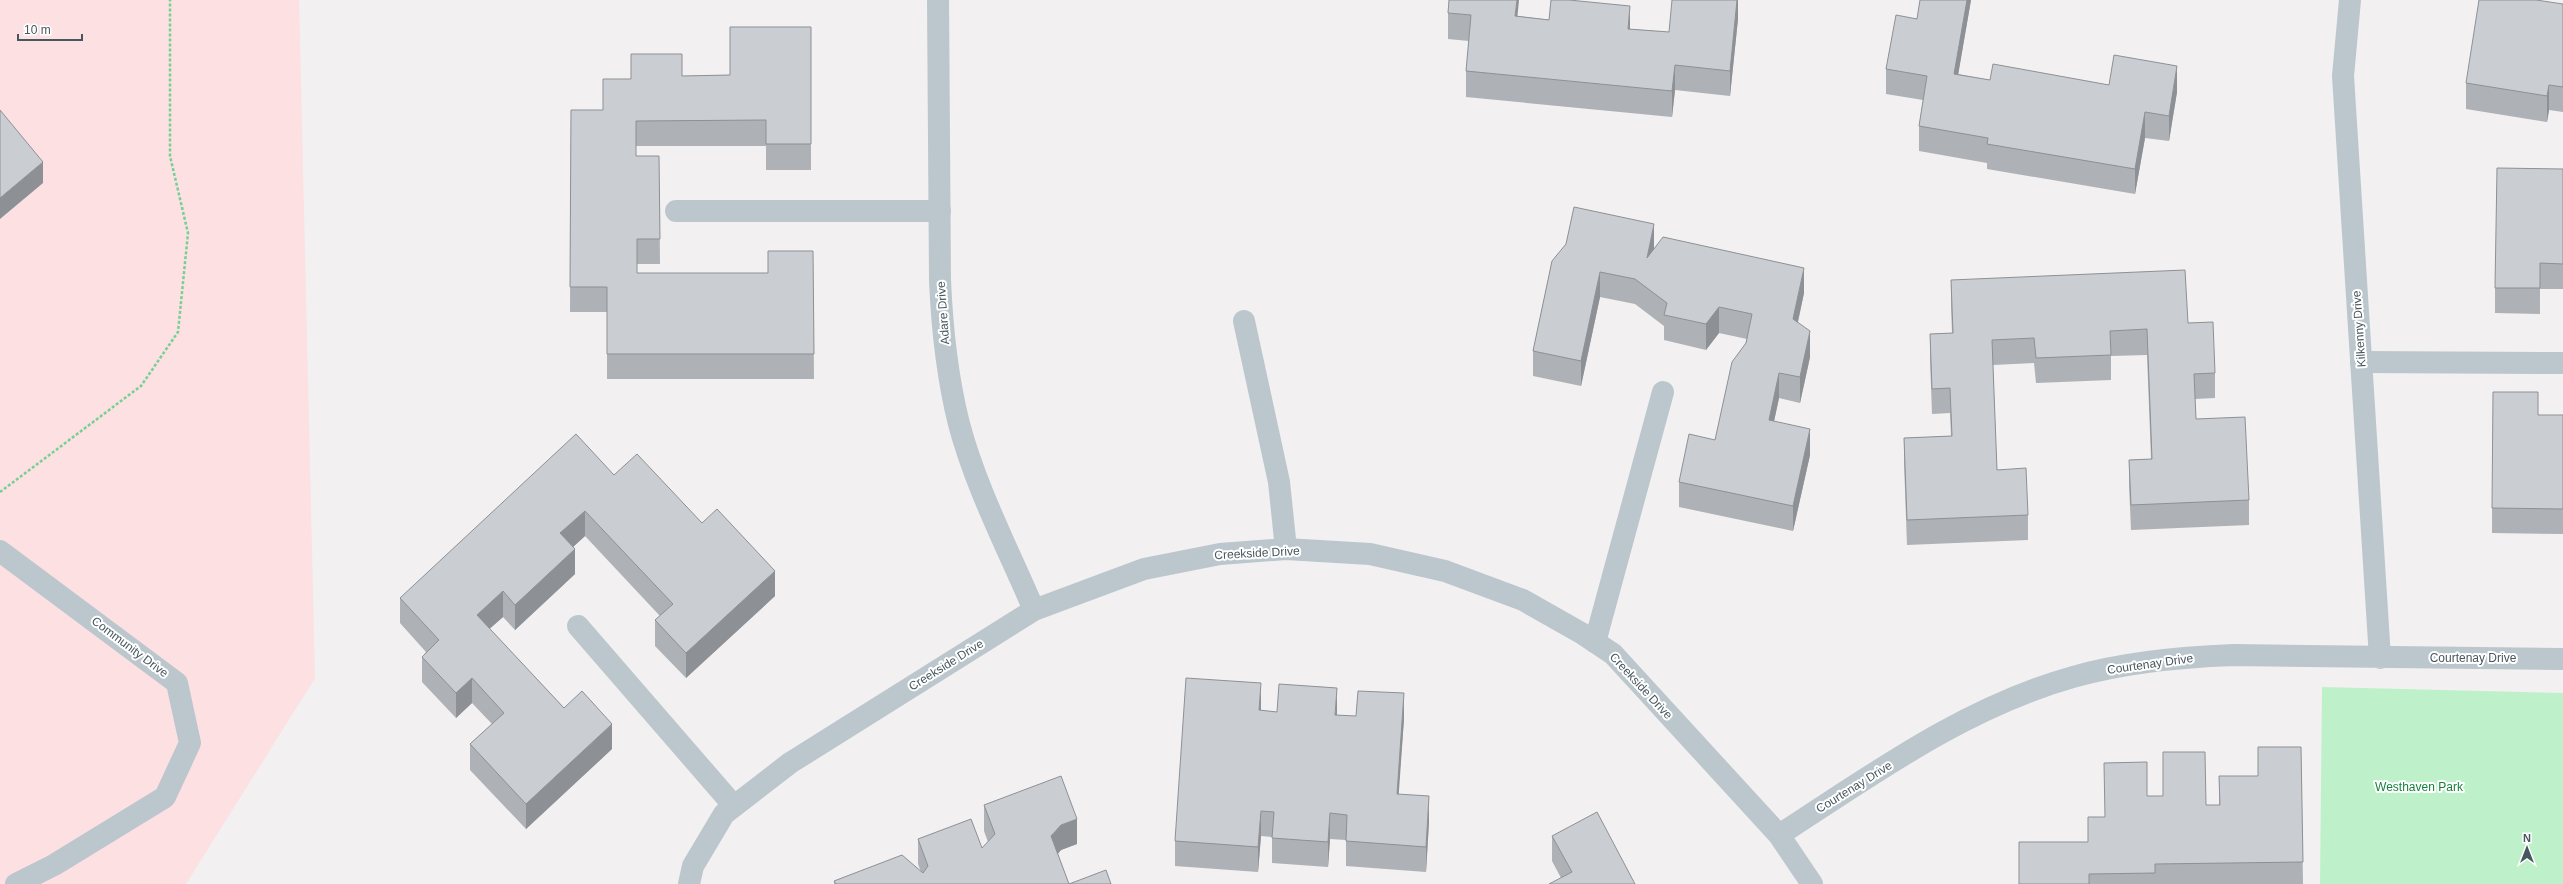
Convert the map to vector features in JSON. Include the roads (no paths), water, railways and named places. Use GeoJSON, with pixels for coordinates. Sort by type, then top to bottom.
{"type":"FeatureCollection","features":[{"type":"Feature","properties":{"kind":"street","name":"Adare Drive"},"geometry":{"type":"LineString","coordinates":[[938,0],[942,324],[951,386],[960,425],[978,481],[1034,610]]}},
{"type":"Feature","properties":{"kind":"street","name":"Kilkenny Drive"},"geometry":{"type":"LineString","coordinates":[[2350,0],[2343,76],[2380,658]]}},
{"type":"Feature","properties":{"kind":"street"},"geometry":{"type":"LineString","coordinates":[[676,211],[940,211]]}},
{"type":"Feature","properties":{"kind":"street"},"geometry":{"type":"LineString","coordinates":[[1244,321],[1279,482],[1286,549]]}},
{"type":"Feature","properties":{"kind":"street"},"geometry":{"type":"LineString","coordinates":[[2361,362],[2563,363]]}},
{"type":"Feature","properties":{"kind":"street"},"geometry":{"type":"LineString","coordinates":[[1595,642],[1663,392]]}},
{"type":"Feature","properties":{"kind":"street","name":"Creekside Drive"},"geometry":{"type":"LineString","coordinates":[[689,884],[693,866],[724,814],[734,806],[790,763],[1034,610],[1144,569],[1220,554],[1286,549],[1370,554],[1445,571],[1523,600],[1595,642],[1613,654],[1779,835],[1812,884]]}},
{"type":"Feature","properties":{"kind":"street","name":"Community Drive"},"geometry":{"type":"LineString","coordinates":[[0,551],[177,683],[190,743],[165,797],[54,865],[16,884]]}},
{"type":"Feature","properties":{"kind":"street"},"geometry":{"type":"LineString","coordinates":[[578,626],[734,806]]}},
{"type":"Feature","properties":{"kind":"street","name":"Courtenay Drive"},"geometry":{"type":"LineString","coordinates":[[1779,835],[1927,741],[1974,715],[2033,690],[2073,677],[2132,664],[2188,657],[2234,655],[2380,658],[2563,659]]}},
{"type":"Feature","properties":{"kind":"park label","name":"Westhaven Park"},"geometry":{"type":"Point","coordinates":[2419,787]}}]}
